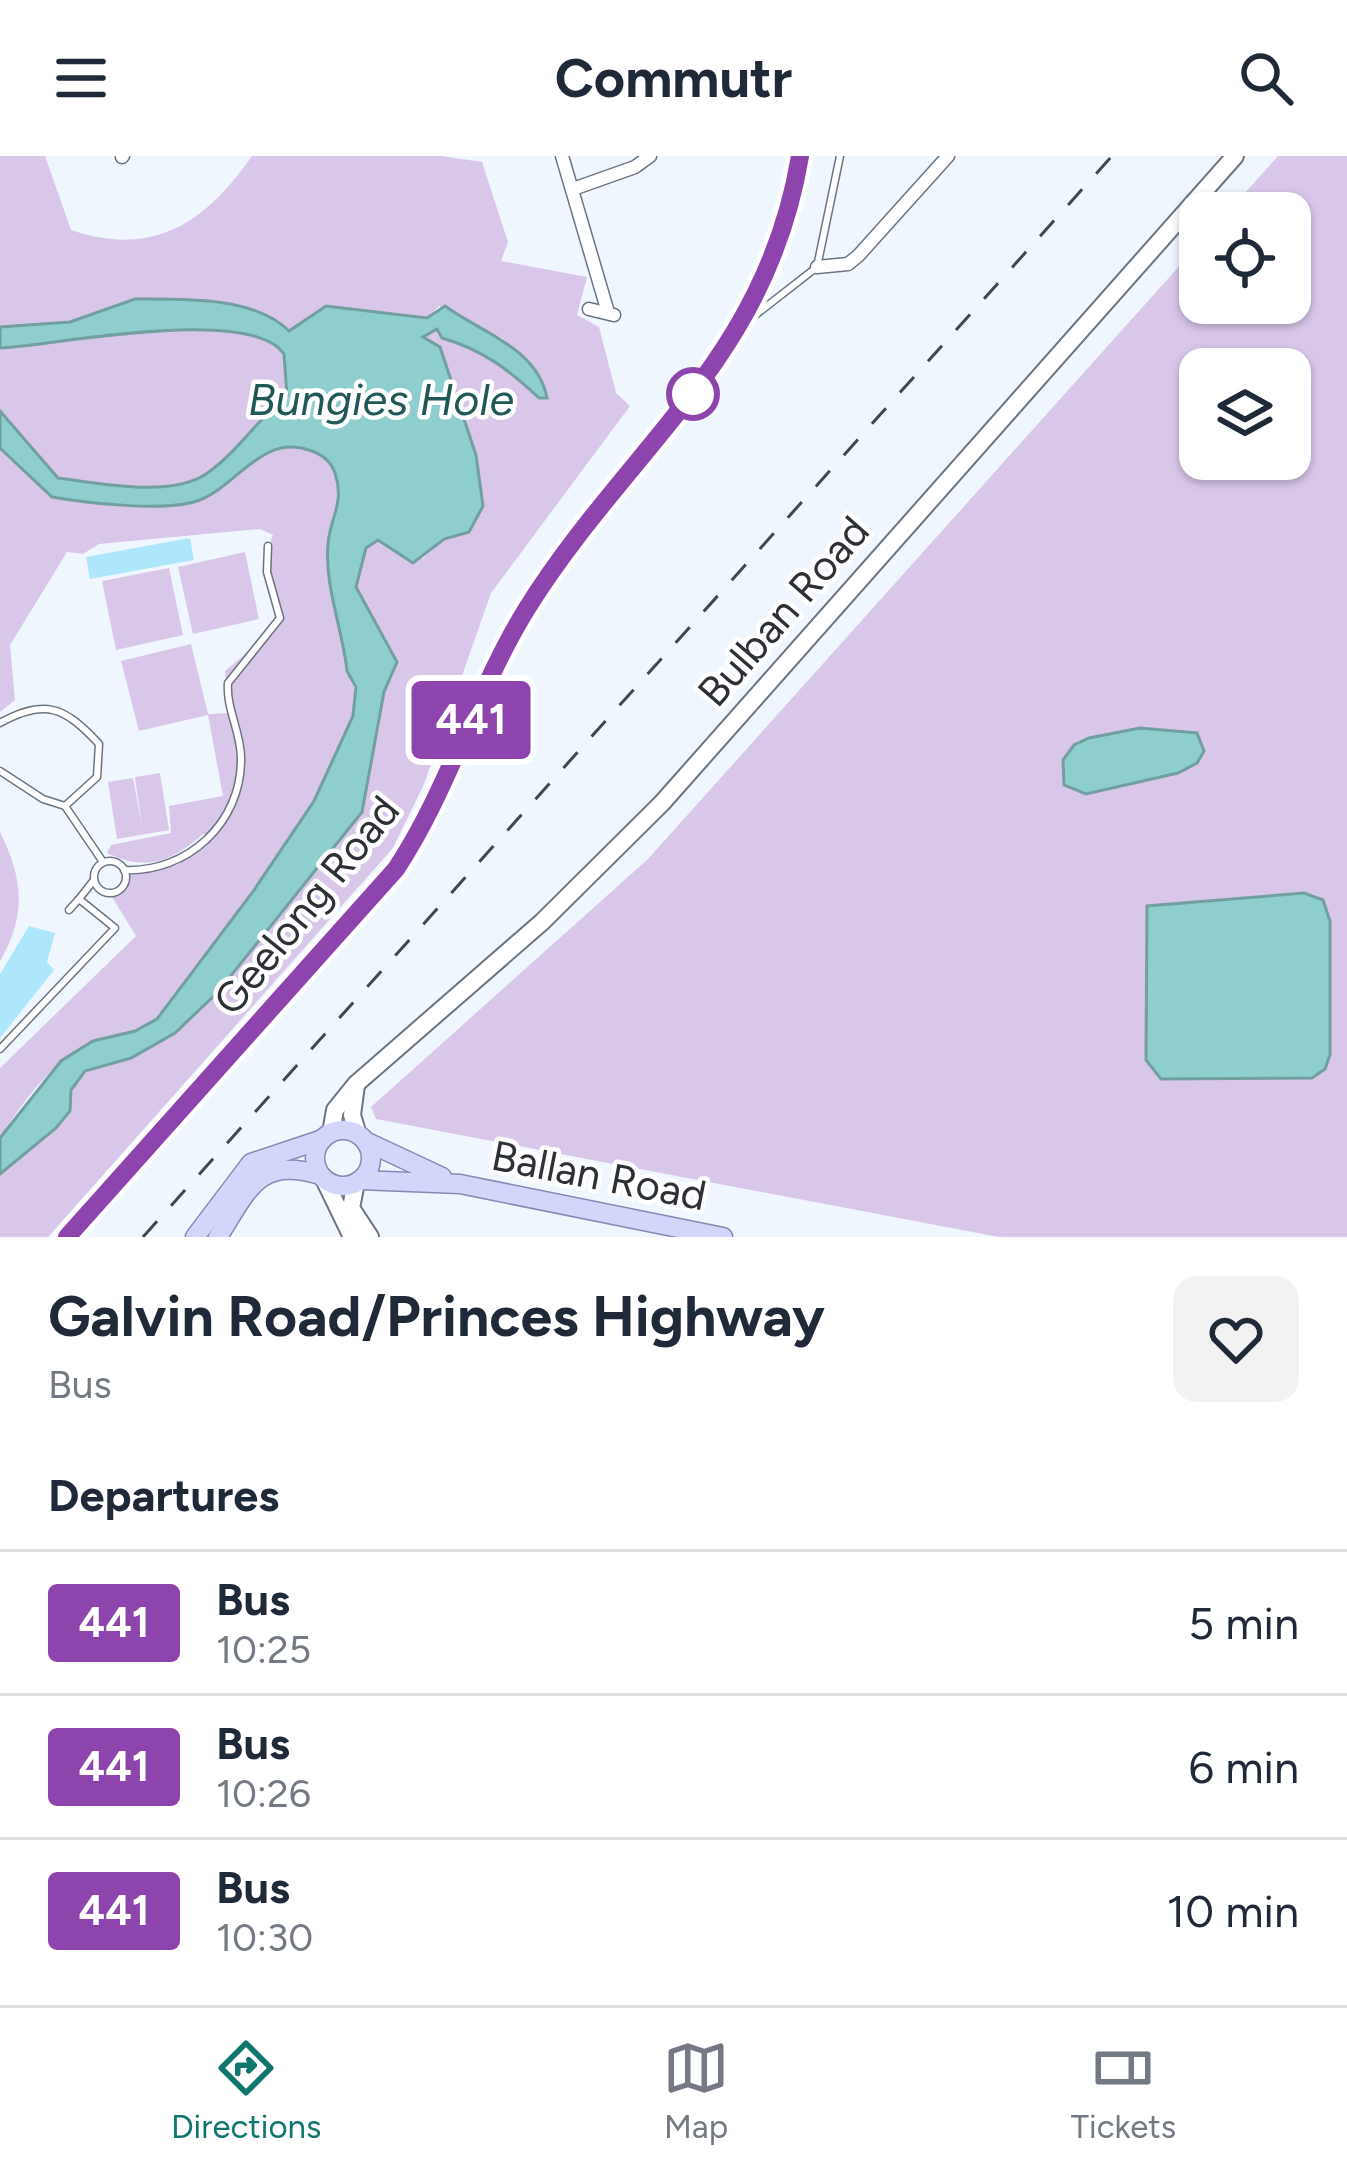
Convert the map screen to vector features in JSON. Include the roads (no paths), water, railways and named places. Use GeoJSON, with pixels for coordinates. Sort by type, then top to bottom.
{"type":"FeatureCollection","features":[{"type":"Feature","properties":{"kind":"highway","name":"Geelong Road"},"geometry":{"type":"LineString","coordinates":[[67,1237],[396,869],[431,816],[481,694],[542,584],[715,367],[741,326],[766,279],[800,156]]}},
{"type":"Feature","properties":{"kind":"main road"},"geometry":{"type":"LineString","coordinates":[[322,1177],[315,1156],[327,1136]]}},
{"type":"Feature","properties":{"kind":"main road"},"geometry":{"type":"LineString","coordinates":[[195,1237],[251,1163],[327,1136],[362,1138],[370,1165],[358,1181],[342,1186],[285,1167],[265,1174],[248,1189],[218,1237]]}},
{"type":"Feature","properties":{"kind":"main road","name":"Ballan Road"},"geometry":{"type":"LineString","coordinates":[[362,1138],[460,1184]]}},
{"type":"Feature","properties":{"kind":"main road","name":"Ballan Road"},"geometry":{"type":"LineString","coordinates":[[358,1181],[460,1184],[723,1237]]}},
{"type":"Feature","properties":{"kind":"street"},"geometry":{"type":"LineString","coordinates":[[562,156],[610,312],[590,309]]}},
{"type":"Feature","properties":{"kind":"street"},"geometry":{"type":"LineString","coordinates":[[573,189],[635,167],[650,156]]}},
{"type":"Feature","properties":{"kind":"street"},"geometry":{"type":"LineString","coordinates":[[817,267],[848,263],[858,256],[948,156]]}},
{"type":"Feature","properties":{"kind":"street","name":"Bulban Road"},"geometry":{"type":"LineString","coordinates":[[327,1136],[335,1110],[356,1084],[542,922],[648,817],[1235,156]]}},
{"type":"Feature","properties":{"kind":"street"},"geometry":{"type":"LineString","coordinates":[[356,1084],[352,1115],[362,1138]]}},
{"type":"Feature","properties":{"kind":"street"},"geometry":{"type":"LineString","coordinates":[[322,1177],[352,1237]]}},
{"type":"Feature","properties":{"kind":"street"},"geometry":{"type":"LineString","coordinates":[[358,1181],[350,1200],[353,1218],[370,1237]]}},
{"type":"Feature","properties":{"kind":"lane"},"geometry":{"type":"LineString","coordinates":[[741,326],[806,281],[817,267],[840,156]]}},
{"type":"Feature","properties":{"kind":"lane"},"geometry":{"type":"LineString","coordinates":[[103,862],[113,861],[124,870],[178,864],[230,811],[242,761],[228,683],[280,618],[267,572],[268,546]]}},
{"type":"Feature","properties":{"kind":"lane"},"geometry":{"type":"LineString","coordinates":[[0,723],[27,708],[55,709],[99,744],[98,777],[65,806]]}},
{"type":"Feature","properties":{"kind":"lane"},"geometry":{"type":"LineString","coordinates":[[0,771],[43,799],[65,806],[103,862]]}},
{"type":"Feature","properties":{"kind":"lane"},"geometry":{"type":"LineString","coordinates":[[70,910],[103,862]]}},
{"type":"Feature","properties":{"kind":"lane"},"geometry":{"type":"LineString","coordinates":[[96,911],[123,886],[124,870]]}},
{"type":"Feature","properties":{"kind":"lane"},"geometry":{"type":"LineString","coordinates":[[94,880],[99,888],[114,892]]}},
{"type":"Feature","properties":{"kind":"lane"},"geometry":{"type":"LineString","coordinates":[[0,1049],[115,928],[80,899]]}},
{"type":"Feature","properties":{"kind":"water","name":"Bungies Hole"},"geometry":{"type":"Polygon","coordinates":[[[135,299],[237,305],[289,331],[326,306],[427,318],[445,306],[520,354],[532,366],[547,398],[539,398],[483,355],[442,338],[437,329],[423,337],[440,347],[476,455],[483,506],[469,532],[444,539],[413,563],[378,540],[366,548],[356,587],[397,662],[384,692],[362,812],[217,993],[175,1033],[131,1058],[85,1071],[71,1090],[70,1111],[56,1128],[0,1174],[0,1138],[61,1061],[93,1041],[135,1031],[157,1019],[314,801],[353,716],[356,687],[347,671],[328,560],[338,483],[325,458],[309,450],[277,449],[197,501],[146,506],[52,497],[0,448],[0,411],[58,478],[134,487],[173,485],[217,466],[287,396],[284,354],[264,340],[233,332],[151,332],[0,348],[0,327],[70,322],[135,299]]]}},
{"type":"Feature","properties":{"kind":"water"},"geometry":{"type":"Polygon","coordinates":[[[1140,728],[1197,733],[1204,751],[1197,763],[1178,773],[1086,794],[1064,785],[1063,760],[1074,745],[1140,728]]]}},
{"type":"Feature","properties":{"kind":"water"},"geometry":{"type":"Polygon","coordinates":[[[1304,893],[1323,900],[1330,921],[1330,1055],[1325,1069],[1312,1078],[1161,1079],[1146,1060],[1147,906],[1304,893]]]}},
{"type":"Feature","properties":{"kind":"railway"},"geometry":{"type":"LineString","coordinates":[[143,1237],[1112,156]]}}]}
